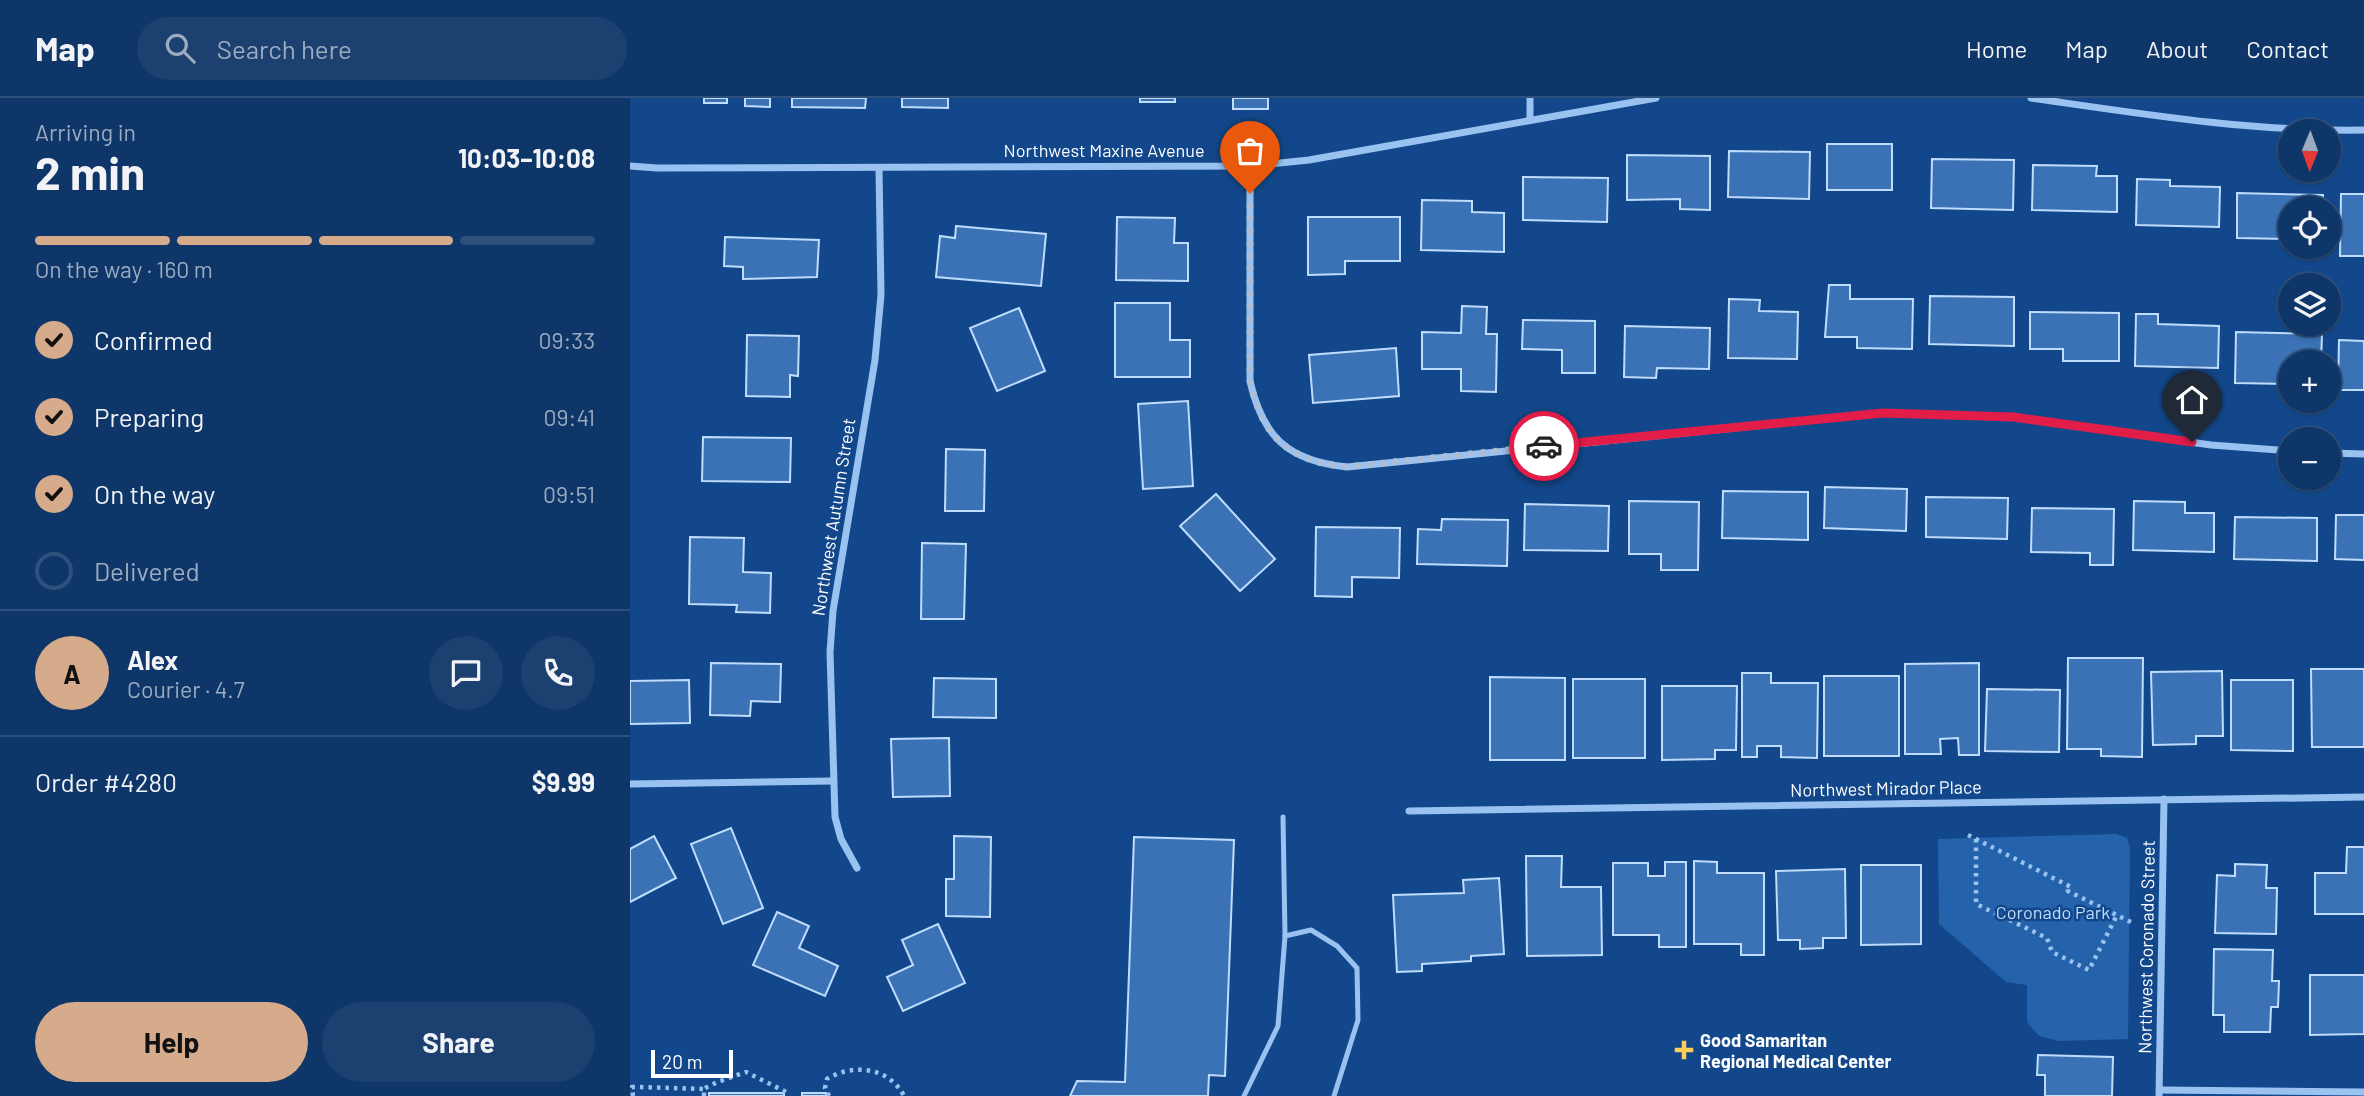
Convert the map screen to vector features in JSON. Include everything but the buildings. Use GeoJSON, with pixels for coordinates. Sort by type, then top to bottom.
{"type":"FeatureCollection","features":[{"type":"Feature","properties":{"kind":"street"},"geometry":{"type":"LineString","coordinates":[[1530,98],[1530,119]]}},
{"type":"Feature","properties":{"kind":"street","name":"Northwest Maxine Avenue"},"geometry":{"type":"LineString","coordinates":[[630,166],[657,169],[1250,166],[1309,160],[1656,98]]}},
{"type":"Feature","properties":{"kind":"street"},"geometry":{"type":"LineString","coordinates":[[2031,98],[2200,122],[2284,129],[2364,130]]}},
{"type":"Feature","properties":{"kind":"street"},"geometry":{"type":"LineString","coordinates":[[1250,166],[1250,381],[1257,409],[1271,434],[1293,453],[1319,464],[1347,467],[1883,413],[2013,417],[2211,445],[2278,450]]}},
{"type":"Feature","properties":{"kind":"street","name":"Northwest Autumn Street"},"geometry":{"type":"LineString","coordinates":[[858,868],[841,839],[835,817],[830,652],[833,611],[875,360],[881,295],[879,168]]}},
{"type":"Feature","properties":{"kind":"street"},"geometry":{"type":"LineString","coordinates":[[2341,453],[2364,454]]}},
{"type":"Feature","properties":{"kind":"street"},"geometry":{"type":"LineString","coordinates":[[630,784],[832,781]]}},
{"type":"Feature","properties":{"kind":"street","name":"Northwest Mirador Place"},"geometry":{"type":"LineString","coordinates":[[1409,811],[2364,797]]}},
{"type":"Feature","properties":{"kind":"street","name":"Northwest Coronado Street"},"geometry":{"type":"LineString","coordinates":[[2160,1093],[2164,799]]}},
{"type":"Feature","properties":{"kind":"street"},"geometry":{"type":"LineString","coordinates":[[2160,1093],[2364,1092]]}},
{"type":"Feature","properties":{"kind":"lane"},"geometry":{"type":"LineString","coordinates":[[1244,1096],[1278,1026],[1285,936],[1283,817]]}},
{"type":"Feature","properties":{"kind":"lane"},"geometry":{"type":"LineString","coordinates":[[1285,936],[1311,930],[1337,946],[1357,968],[1358,1020],[1334,1096]]}},
{"type":"Feature","properties":{"kind":"path"},"geometry":{"type":"LineString","coordinates":[[1968,835],[2071,887],[2068,891],[2133,923]]}},
{"type":"Feature","properties":{"kind":"path"},"geometry":{"type":"LineString","coordinates":[[1976,839],[1976,904],[2047,938],[2052,953],[2089,970],[2117,915]]}},
{"type":"Feature","properties":{"kind":"path"},"geometry":{"type":"LineString","coordinates":[[829,1096],[825,1088],[827,1079],[837,1073],[874,1069],[894,1082],[904,1096]]}},
{"type":"Feature","properties":{"kind":"path"},"geometry":{"type":"LineString","coordinates":[[633,1096],[632,1087],[704,1089],[746,1072],[788,1093]]}},
{"type":"Feature","properties":{"kind":"path"},"geometry":{"type":"LineString","coordinates":[[704,1089],[704,1096]]}},
{"type":"Feature","properties":{"kind":"green space","name":"Coronado Park"},"geometry":{"type":"Polygon","coordinates":[[[2116,834],[2127,838],[2130,848],[2128,1039],[2059,1041],[2039,1036],[2027,1022],[2027,985],[2006,982],[1939,924],[1938,839],[2116,834]]]}},
{"type":"Feature","properties":{"kind":"way so far"},"geometry":{"type":"LineString","coordinates":[[1250,193],[1250,381],[1257,409],[1271,434],[1293,453],[1319,464],[1347,467],[1544,446]]}},
{"type":"Feature","properties":{"kind":"place","name":"Good Samaritan Regional Medical Center"},"geometry":{"type":"Point","coordinates":[1684,1050]}},
{"type":"Feature","properties":{"kind":"route"},"geometry":{"type":"LineString","coordinates":[[1544,446],[1818,417],[1944,412],[2013,417],[2192,442]]}}]}
